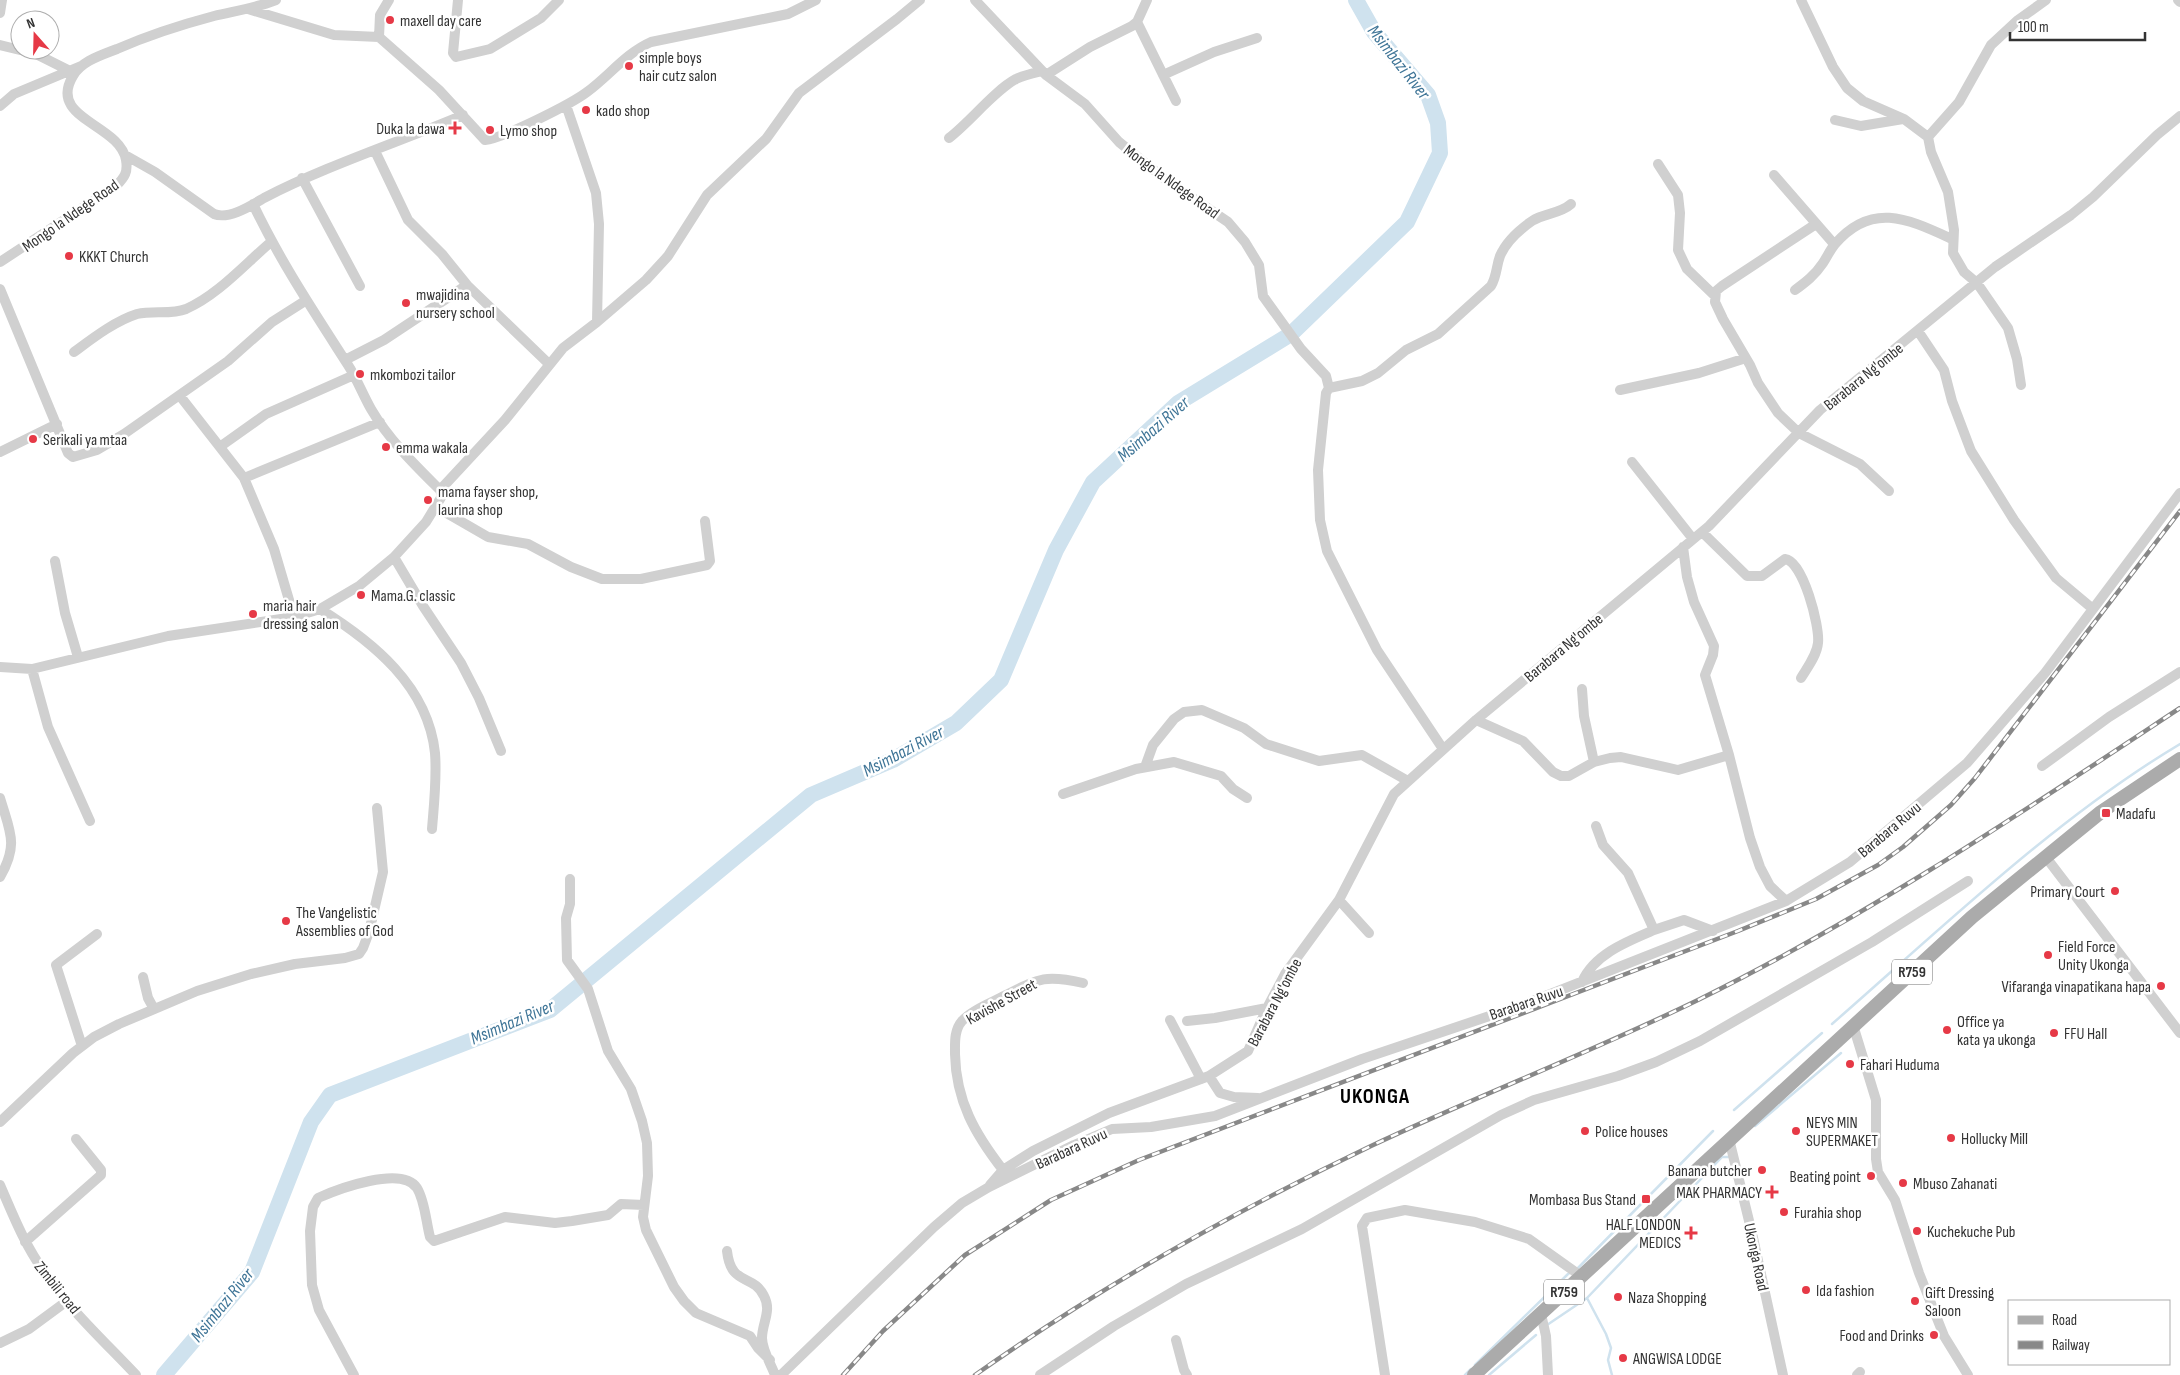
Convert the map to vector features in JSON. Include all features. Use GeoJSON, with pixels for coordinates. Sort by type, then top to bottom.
{"type":"FeatureCollection","features":[{"type":"Feature","properties":{"kind":"main road","name":"R759"},"geometry":{"type":"LineString","coordinates":[[1474,1375],[1853,1025],[2044,856],[2100,812],[2180,759]]}},
{"type":"Feature","properties":{"kind":"street"},"geometry":{"type":"LineString","coordinates":[[0,13],[2,0]]}},
{"type":"Feature","properties":{"kind":"street","name":"Mongo la Ndege Road"},"geometry":{"type":"LineString","coordinates":[[0,262],[116,186],[124,178],[127,171],[125,155],[112,136],[76,114],[70,104],[69,85],[73,75],[82,66],[94,58],[164,29],[248,9],[276,0]]}},
{"type":"Feature","properties":{"kind":"street"},"geometry":{"type":"LineString","coordinates":[[379,36],[380,16],[388,0]]}},
{"type":"Feature","properties":{"kind":"street"},"geometry":{"type":"LineString","coordinates":[[458,0],[453,53],[456,57],[490,49],[540,18],[559,0]]}},
{"type":"Feature","properties":{"kind":"street"},"geometry":{"type":"LineString","coordinates":[[248,9],[334,35],[379,36],[463,115],[486,140],[566,105],[586,92],[636,49],[651,42],[788,14],[816,0]]}},
{"type":"Feature","properties":{"kind":"street"},"geometry":{"type":"LineString","coordinates":[[440,490],[505,420],[563,348],[646,280],[668,256],[707,196],[766,140],[799,92],[897,20],[920,0]]}},
{"type":"Feature","properties":{"kind":"street","name":"Mongo la Ndege Road"},"geometry":{"type":"LineString","coordinates":[[975,0],[1044,73],[1085,104],[1126,147],[1166,180],[1228,222],[1245,242],[1259,266],[1263,296],[1302,349],[1326,376],[1329,388]]}},
{"type":"Feature","properties":{"kind":"street"},"geometry":{"type":"LineString","coordinates":[[949,138],[966,125],[1006,86],[1026,75],[1044,73],[1137,22],[1147,0]]}},
{"type":"Feature","properties":{"kind":"street"},"geometry":{"type":"LineString","coordinates":[[1801,0],[1833,67],[1847,88],[1863,101],[1904,119],[1928,137],[1931,152],[1948,192],[1954,230],[1952,239],[1953,252],[1964,272],[1977,283],[2008,328],[2017,359],[2021,385]]}},
{"type":"Feature","properties":{"kind":"street"},"geometry":{"type":"LineString","coordinates":[[1928,137],[1958,102],[1972,81],[1991,45],[2018,20],[2046,0]]}},
{"type":"Feature","properties":{"kind":"street"},"geometry":{"type":"LineString","coordinates":[[1137,22],[1176,101]]}},
{"type":"Feature","properties":{"kind":"street"},"geometry":{"type":"LineString","coordinates":[[1163,75],[1214,52],[1257,38]]}},
{"type":"Feature","properties":{"kind":"street"},"geometry":{"type":"LineString","coordinates":[[47,60],[68,70]]}},
{"type":"Feature","properties":{"kind":"street"},"geometry":{"type":"LineString","coordinates":[[0,106],[14,94],[68,70],[82,66]]}},
{"type":"Feature","properties":{"kind":"street"},"geometry":{"type":"LineString","coordinates":[[566,105],[596,194],[599,224],[597,322]]}},
{"type":"Feature","properties":{"kind":"street"},"geometry":{"type":"LineString","coordinates":[[125,155],[219,216],[253,204],[302,178],[376,151],[463,115]]}},
{"type":"Feature","properties":{"kind":"street","name":"Barabara Ng'ombe"},"geometry":{"type":"LineString","coordinates":[[989,1187],[1003,1170],[1026,1155],[1109,1113],[1205,1077],[1248,1051],[1285,974],[1339,900],[1394,794],[1476,720],[1702,532],[1820,410],[1977,283],[2034,239],[2093,198],[2156,135],[2180,116]]}},
{"type":"Feature","properties":{"kind":"street"},"geometry":{"type":"LineString","coordinates":[[1835,120],[1861,126],[1904,119]]}},
{"type":"Feature","properties":{"kind":"street"},"geometry":{"type":"LineString","coordinates":[[376,151],[408,220],[442,254],[467,285],[549,364]]}},
{"type":"Feature","properties":{"kind":"street"},"geometry":{"type":"LineString","coordinates":[[1658,164],[1678,195],[1680,213],[1678,250],[1687,269],[1715,296],[1722,319],[1746,358],[1758,383],[1778,413],[1799,433],[1860,464],[1889,492]]}},
{"type":"Feature","properties":{"kind":"street"},"geometry":{"type":"LineString","coordinates":[[1774,175],[1834,244]]}},
{"type":"Feature","properties":{"kind":"street"},"geometry":{"type":"LineString","coordinates":[[302,178],[360,286]]}},
{"type":"Feature","properties":{"kind":"street"},"geometry":{"type":"LineString","coordinates":[[0,667],[32,669],[168,636],[294,617],[320,610],[358,586],[394,557],[426,522],[436,507],[442,496],[440,490],[400,450],[380,422],[345,360],[305,301],[271,242],[253,204]]}},
{"type":"Feature","properties":{"kind":"street"},"geometry":{"type":"LineString","coordinates":[[1444,749],[1377,650],[1326,550],[1320,520],[1318,470],[1324,402],[1329,388],[1362,381],[1378,373],[1406,350],[1438,334],[1491,286],[1496,277],[1500,257],[1509,241],[1533,220],[1564,210],[1571,204]]}},
{"type":"Feature","properties":{"kind":"street"},"geometry":{"type":"LineString","coordinates":[[1795,290],[1812,278],[1834,244],[1860,223],[1877,217],[1901,219],[1952,239]]}},
{"type":"Feature","properties":{"kind":"street"},"geometry":{"type":"LineString","coordinates":[[1715,296],[1716,291],[1748,266],[1816,224]]}},
{"type":"Feature","properties":{"kind":"street"},"geometry":{"type":"LineString","coordinates":[[74,352],[91,339],[137,314],[175,312],[186,309],[206,298],[271,242]]}},
{"type":"Feature","properties":{"kind":"street"},"geometry":{"type":"LineString","coordinates":[[345,360],[384,340],[467,285]]}},
{"type":"Feature","properties":{"kind":"street"},"geometry":{"type":"LineString","coordinates":[[0,289],[68,453],[73,457],[82,455],[124,434],[228,361],[272,322],[305,301]]}},
{"type":"Feature","properties":{"kind":"street"},"geometry":{"type":"LineString","coordinates":[[1918,331],[1944,370],[1952,401],[1971,451],[2014,520],[2056,578],[2092,608]]}},
{"type":"Feature","properties":{"kind":"street"},"geometry":{"type":"LineString","coordinates":[[1620,390],[1699,373],[1746,358]]}},
{"type":"Feature","properties":{"kind":"street"},"geometry":{"type":"LineString","coordinates":[[221,446],[266,414],[354,375]]}},
{"type":"Feature","properties":{"kind":"street"},"geometry":{"type":"LineString","coordinates":[[180,396],[221,446],[244,478],[274,549],[294,617]]}},
{"type":"Feature","properties":{"kind":"street"},"geometry":{"type":"LineString","coordinates":[[244,478],[380,422]]}},
{"type":"Feature","properties":{"kind":"street"},"geometry":{"type":"LineString","coordinates":[[0,452],[57,424]]}},
{"type":"Feature","properties":{"kind":"street"},"geometry":{"type":"LineString","coordinates":[[1632,462],[1693,539]]}},
{"type":"Feature","properties":{"kind":"street","name":"Barabara Ruvu"},"geometry":{"type":"LineString","coordinates":[[782,1375],[934,1227],[962,1203],[989,1187],[1074,1145],[1112,1129],[1187,1122],[1215,1116],[1362,1059],[1582,982],[1712,931],[1786,901],[1850,862],[1967,763],[2045,673],[2180,493]]}},
{"type":"Feature","properties":{"kind":"street"},"geometry":{"type":"LineString","coordinates":[[436,507],[488,537],[528,544],[590,576],[615,580],[640,579],[707,565],[710,561],[705,521]]}},
{"type":"Feature","properties":{"kind":"street"},"geometry":{"type":"LineString","coordinates":[[1702,532],[1747,576],[1762,576],[1785,559],[1795,564],[1802,576],[1819,632],[1818,645],[1801,678]]}},
{"type":"Feature","properties":{"kind":"street"},"geometry":{"type":"LineString","coordinates":[[1683,548],[1687,577],[1694,602],[1714,646],[1713,655],[1704,675],[1729,755],[1750,838],[1763,875],[1786,901]]}},
{"type":"Feature","properties":{"kind":"street"},"geometry":{"type":"LineString","coordinates":[[394,557],[423,606],[461,663],[479,698],[501,751]]}},
{"type":"Feature","properties":{"kind":"street"},"geometry":{"type":"LineString","coordinates":[[55,562],[78,657]]}},
{"type":"Feature","properties":{"kind":"street"},"geometry":{"type":"LineString","coordinates":[[320,610],[366,639],[396,668],[404,678],[423,712],[435,753],[432,829]]}},
{"type":"Feature","properties":{"kind":"street"},"geometry":{"type":"LineString","coordinates":[[32,669],[48,727],[90,820]]}},
{"type":"Feature","properties":{"kind":"street"},"geometry":{"type":"LineString","coordinates":[[2042,766],[2109,717],[2180,672]]}},
{"type":"Feature","properties":{"kind":"street"},"geometry":{"type":"LineString","coordinates":[[1582,689],[1584,716],[1594,762]]}},
{"type":"Feature","properties":{"kind":"street"},"geometry":{"type":"LineString","coordinates":[[1145,767],[1153,745],[1174,719],[1184,712],[1202,710],[1244,728],[1266,744],[1319,761],[1362,755],[1378,762],[1408,781]]}},
{"type":"Feature","properties":{"kind":"street"},"geometry":{"type":"LineString","coordinates":[[1476,720],[1523,741],[1553,772],[1561,776],[1569,776],[1594,762],[1621,757],[1678,770],[1729,755]]}},
{"type":"Feature","properties":{"kind":"street"},"geometry":{"type":"LineString","coordinates":[[1062,794],[1145,767],[1174,762],[1200,768],[1221,776],[1233,790],[1248,798]]}},
{"type":"Feature","properties":{"kind":"street"},"geometry":{"type":"LineString","coordinates":[[0,798],[11,835],[12,851],[0,876]]}},
{"type":"Feature","properties":{"kind":"street"},"geometry":{"type":"LineString","coordinates":[[0,1122],[51,1072],[94,1037],[198,991],[251,974],[295,964],[344,958],[359,954],[369,932],[383,872],[378,808]]}},
{"type":"Feature","properties":{"kind":"street"},"geometry":{"type":"LineString","coordinates":[[1596,826],[1602,845],[1628,873],[1654,930]]}},
{"type":"Feature","properties":{"kind":"street"},"geometry":{"type":"LineString","coordinates":[[2044,856],[2180,1033]]}},
{"type":"Feature","properties":{"kind":"street"},"geometry":{"type":"LineString","coordinates":[[570,879],[570,904],[566,918],[566,960],[592,999],[608,1050],[631,1089],[642,1121],[647,1143],[648,1176],[643,1217],[646,1230],[674,1287],[684,1301],[696,1312],[750,1336],[758,1348],[770,1360]]}},
{"type":"Feature","properties":{"kind":"street"},"geometry":{"type":"LineString","coordinates":[[1040,1375],[1114,1326],[1186,1284],[1302,1229],[1500,1115],[1534,1100],[1640,1068],[1700,1041],[1872,942],[1968,881]]}},
{"type":"Feature","properties":{"kind":"street"},"geometry":{"type":"LineString","coordinates":[[1339,900],[1369,933]]}},
{"type":"Feature","properties":{"kind":"street"},"geometry":{"type":"LineString","coordinates":[[1582,982],[1586,974],[1604,956],[1624,943],[1654,930],[1684,920],[1712,931]]}},
{"type":"Feature","properties":{"kind":"street"},"geometry":{"type":"LineString","coordinates":[[82,1046],[56,965],[97,934]]}},
{"type":"Feature","properties":{"kind":"street"},"geometry":{"type":"LineString","coordinates":[[143,977],[148,998],[154,1009]]}},
{"type":"Feature","properties":{"kind":"street","name":"Kavishe Street"},"geometry":{"type":"LineString","coordinates":[[1003,1170],[981,1142],[961,1101],[955,1064],[956,1035],[961,1022],[973,1013],[1032,981],[1055,978],[1083,983]]}},
{"type":"Feature","properties":{"kind":"street"},"geometry":{"type":"LineString","coordinates":[[1187,1021],[1216,1018],[1267,1008]]}},
{"type":"Feature","properties":{"kind":"street"},"geometry":{"type":"LineString","coordinates":[[1170,1020],[1205,1077],[1220,1093],[1234,1097],[1264,1098]]}},
{"type":"Feature","properties":{"kind":"street"},"geometry":{"type":"LineString","coordinates":[[1853,1025],[1876,1100],[1876,1159],[1878,1172],[1895,1200],[1919,1273],[1944,1336],[1968,1375]]}},
{"type":"Feature","properties":{"kind":"street"},"geometry":{"type":"LineString","coordinates":[[26,1242],[102,1174],[101,1170],[76,1139]]}},
{"type":"Feature","properties":{"kind":"street","name":"Ukonga Road"},"geometry":{"type":"LineString","coordinates":[[1729,1139],[1783,1375]]}},
{"type":"Feature","properties":{"kind":"street"},"geometry":{"type":"LineString","coordinates":[[354,1375],[319,1310],[312,1285],[310,1231],[313,1206],[318,1198],[366,1182],[401,1177],[410,1181],[417,1188],[430,1237],[434,1242],[505,1217],[555,1223],[608,1215],[621,1204],[644,1205]]}},
{"type":"Feature","properties":{"kind":"street","name":"Zimbili road"},"geometry":{"type":"LineString","coordinates":[[0,1185],[26,1242],[46,1274],[67,1301],[136,1375]]}},
{"type":"Feature","properties":{"kind":"street"},"geometry":{"type":"LineString","coordinates":[[1385,1375],[1362,1226],[1367,1218],[1405,1210],[1475,1222],[1529,1239],[1581,1276]]}},
{"type":"Feature","properties":{"kind":"street"},"geometry":{"type":"LineString","coordinates":[[727,1251],[732,1271],[756,1287],[765,1298],[768,1309],[762,1340],[775,1375]]}},
{"type":"Feature","properties":{"kind":"street"},"geometry":{"type":"LineString","coordinates":[[0,1343],[29,1329],[67,1301]]}},
{"type":"Feature","properties":{"kind":"street"},"geometry":{"type":"LineString","coordinates":[[1541,1314],[1546,1336],[1548,1375]]}},
{"type":"Feature","properties":{"kind":"street"},"geometry":{"type":"LineString","coordinates":[[1176,1340],[1187,1375]]}},
{"type":"Feature","properties":{"kind":"waterway","name":"Msimbazi River"},"geometry":{"type":"LineString","coordinates":[[164,1375],[252,1272],[311,1122],[330,1095],[550,1010],[811,795],[893,760],[956,723],[1001,680],[1056,550],[1093,482],[1178,403],[1291,334],[1407,222],[1440,153],[1438,123],[1428,95],[1374,32],[1356,0]]}},
{"type":"Feature","properties":{"kind":"waterway"},"geometry":{"type":"LineString","coordinates":[[1832,1024],[2044,840],[2134,773],[2180,744]]}},
{"type":"Feature","properties":{"kind":"waterway"},"geometry":{"type":"LineString","coordinates":[[1734,1110],[1822,1033]]}},
{"type":"Feature","properties":{"kind":"waterway"},"geometry":{"type":"LineString","coordinates":[[1755,1126],[1841,1053]]}},
{"type":"Feature","properties":{"kind":"waterway"},"geometry":{"type":"LineString","coordinates":[[1576,1270],[1713,1131]]}},
{"type":"Feature","properties":{"kind":"waterway"},"geometry":{"type":"LineString","coordinates":[[1547,1325],[1587,1298],[1722,1157],[1730,1157]]}},
{"type":"Feature","properties":{"kind":"waterway"},"geometry":{"type":"LineString","coordinates":[[1475,1365],[1572,1272]]}},
{"type":"Feature","properties":{"kind":"waterway"},"geometry":{"type":"LineString","coordinates":[[1587,1298],[1606,1334],[1611,1348],[1608,1360],[1612,1375]]}},
{"type":"Feature","properties":{"kind":"waterway"},"geometry":{"type":"LineString","coordinates":[[1489,1375],[1536,1335]]}},
{"type":"Feature","properties":{"kind":"waterway"},"geometry":{"type":"LineString","coordinates":[[1465,1375],[1471,1369]]}},
{"type":"Feature","properties":{"kind":"railway"},"geometry":{"type":"LineString","coordinates":[[843,1375],[883,1331],[965,1255],[1051,1200],[1139,1160],[1738,931],[1816,899],[1878,865],[1903,847],[1951,805],[1975,778],[2180,511]]}},
{"type":"Feature","properties":{"kind":"railway"},"geometry":{"type":"LineString","coordinates":[[975,1375],[1070,1311],[1119,1281],[1268,1197],[1412,1127],[1700,999],[1824,933],[1945,861],[2180,708]]}},
{"type":"Feature","properties":{"kind":"place","name":"maxell day care"},"geometry":{"type":"Point","coordinates":[390,20]}},
{"type":"Feature","properties":{"kind":"place","name":"simple boys hair cutz salon"},"geometry":{"type":"Point","coordinates":[629,66]}},
{"type":"Feature","properties":{"kind":"place","name":"kado shop"},"geometry":{"type":"Point","coordinates":[586,110]}},
{"type":"Feature","properties":{"kind":"place","name":"Duka la dawa"},"geometry":{"type":"Point","coordinates":[455,128]}},
{"type":"Feature","properties":{"kind":"place","name":"Lymo shop"},"geometry":{"type":"Point","coordinates":[490,130]}},
{"type":"Feature","properties":{"kind":"place","name":"KKKT Church"},"geometry":{"type":"Point","coordinates":[69,256]}},
{"type":"Feature","properties":{"kind":"place","name":"mwajidina nursery school"},"geometry":{"type":"Point","coordinates":[406,303]}},
{"type":"Feature","properties":{"kind":"place","name":"mkombozi tailor"},"geometry":{"type":"Point","coordinates":[360,374]}},
{"type":"Feature","properties":{"kind":"place","name":"Serikali ya mtaa"},"geometry":{"type":"Point","coordinates":[33,439]}},
{"type":"Feature","properties":{"kind":"place","name":"emma wakala"},"geometry":{"type":"Point","coordinates":[386,447]}},
{"type":"Feature","properties":{"kind":"place","name":"mama fayser shop, laurina shop"},"geometry":{"type":"Point","coordinates":[428,500]}},
{"type":"Feature","properties":{"kind":"place","name":"Mama.G. classic"},"geometry":{"type":"Point","coordinates":[361,595]}},
{"type":"Feature","properties":{"kind":"place","name":"maria hair dressing salon"},"geometry":{"type":"Point","coordinates":[253,614]}},
{"type":"Feature","properties":{"kind":"place","name":"Madafu"},"geometry":{"type":"Point","coordinates":[2106,813]}},
{"type":"Feature","properties":{"kind":"place","name":"Primary Court"},"geometry":{"type":"Point","coordinates":[2115,891]}},
{"type":"Feature","properties":{"kind":"place","name":"The Vangelistic Assemblies of God"},"geometry":{"type":"Point","coordinates":[286,921]}},
{"type":"Feature","properties":{"kind":"place","name":"Field Force Unity Ukonga"},"geometry":{"type":"Point","coordinates":[2048,955]}},
{"type":"Feature","properties":{"kind":"place","name":"Vifaranga vinapatikana hapa"},"geometry":{"type":"Point","coordinates":[2161,986]}},
{"type":"Feature","properties":{"kind":"place","name":"Office ya kata ya ukonga"},"geometry":{"type":"Point","coordinates":[1947,1030]}},
{"type":"Feature","properties":{"kind":"place","name":"FFU Hall"},"geometry":{"type":"Point","coordinates":[2054,1033]}},
{"type":"Feature","properties":{"kind":"place","name":"Fahari Huduma"},"geometry":{"type":"Point","coordinates":[1850,1064]}},
{"type":"Feature","properties":{"kind":"place","name":"Police houses"},"geometry":{"type":"Point","coordinates":[1585,1131]}},
{"type":"Feature","properties":{"kind":"place","name":"NEYS MIN SUPERMAKET"},"geometry":{"type":"Point","coordinates":[1796,1131]}},
{"type":"Feature","properties":{"kind":"place","name":"Hollucky Mill"},"geometry":{"type":"Point","coordinates":[1951,1138]}},
{"type":"Feature","properties":{"kind":"place","name":"Banana butcher"},"geometry":{"type":"Point","coordinates":[1762,1170]}},
{"type":"Feature","properties":{"kind":"place","name":"Beating point"},"geometry":{"type":"Point","coordinates":[1871,1176]}},
{"type":"Feature","properties":{"kind":"place","name":"Mbuso Zahanati"},"geometry":{"type":"Point","coordinates":[1903,1183]}},
{"type":"Feature","properties":{"kind":"place","name":"MAK PHARMACY"},"geometry":{"type":"Point","coordinates":[1772,1192]}},
{"type":"Feature","properties":{"kind":"place","name":"Mombasa Bus Stand"},"geometry":{"type":"Point","coordinates":[1646,1199]}},
{"type":"Feature","properties":{"kind":"place","name":"Furahia shop"},"geometry":{"type":"Point","coordinates":[1784,1212]}},
{"type":"Feature","properties":{"kind":"place","name":"Kuchekuche Pub"},"geometry":{"type":"Point","coordinates":[1917,1231]}},
{"type":"Feature","properties":{"kind":"place","name":"HALF LONDON MEDICS"},"geometry":{"type":"Point","coordinates":[1691,1233]}},
{"type":"Feature","properties":{"kind":"place","name":"Ida fashion"},"geometry":{"type":"Point","coordinates":[1806,1290]}},
{"type":"Feature","properties":{"kind":"place","name":"Naza Shopping"},"geometry":{"type":"Point","coordinates":[1618,1297]}},
{"type":"Feature","properties":{"kind":"place","name":"Gift Dressing Saloon"},"geometry":{"type":"Point","coordinates":[1915,1301]}},
{"type":"Feature","properties":{"kind":"place","name":"Food and Drinks"},"geometry":{"type":"Point","coordinates":[1934,1335]}},
{"type":"Feature","properties":{"kind":"place","name":"ANGWISA LODGE"},"geometry":{"type":"Point","coordinates":[1623,1358]}},
{"type":"Feature","properties":{"kind":"district","name":"UKONGA"},"geometry":{"type":"Point","coordinates":[1375,1096]}}]}
